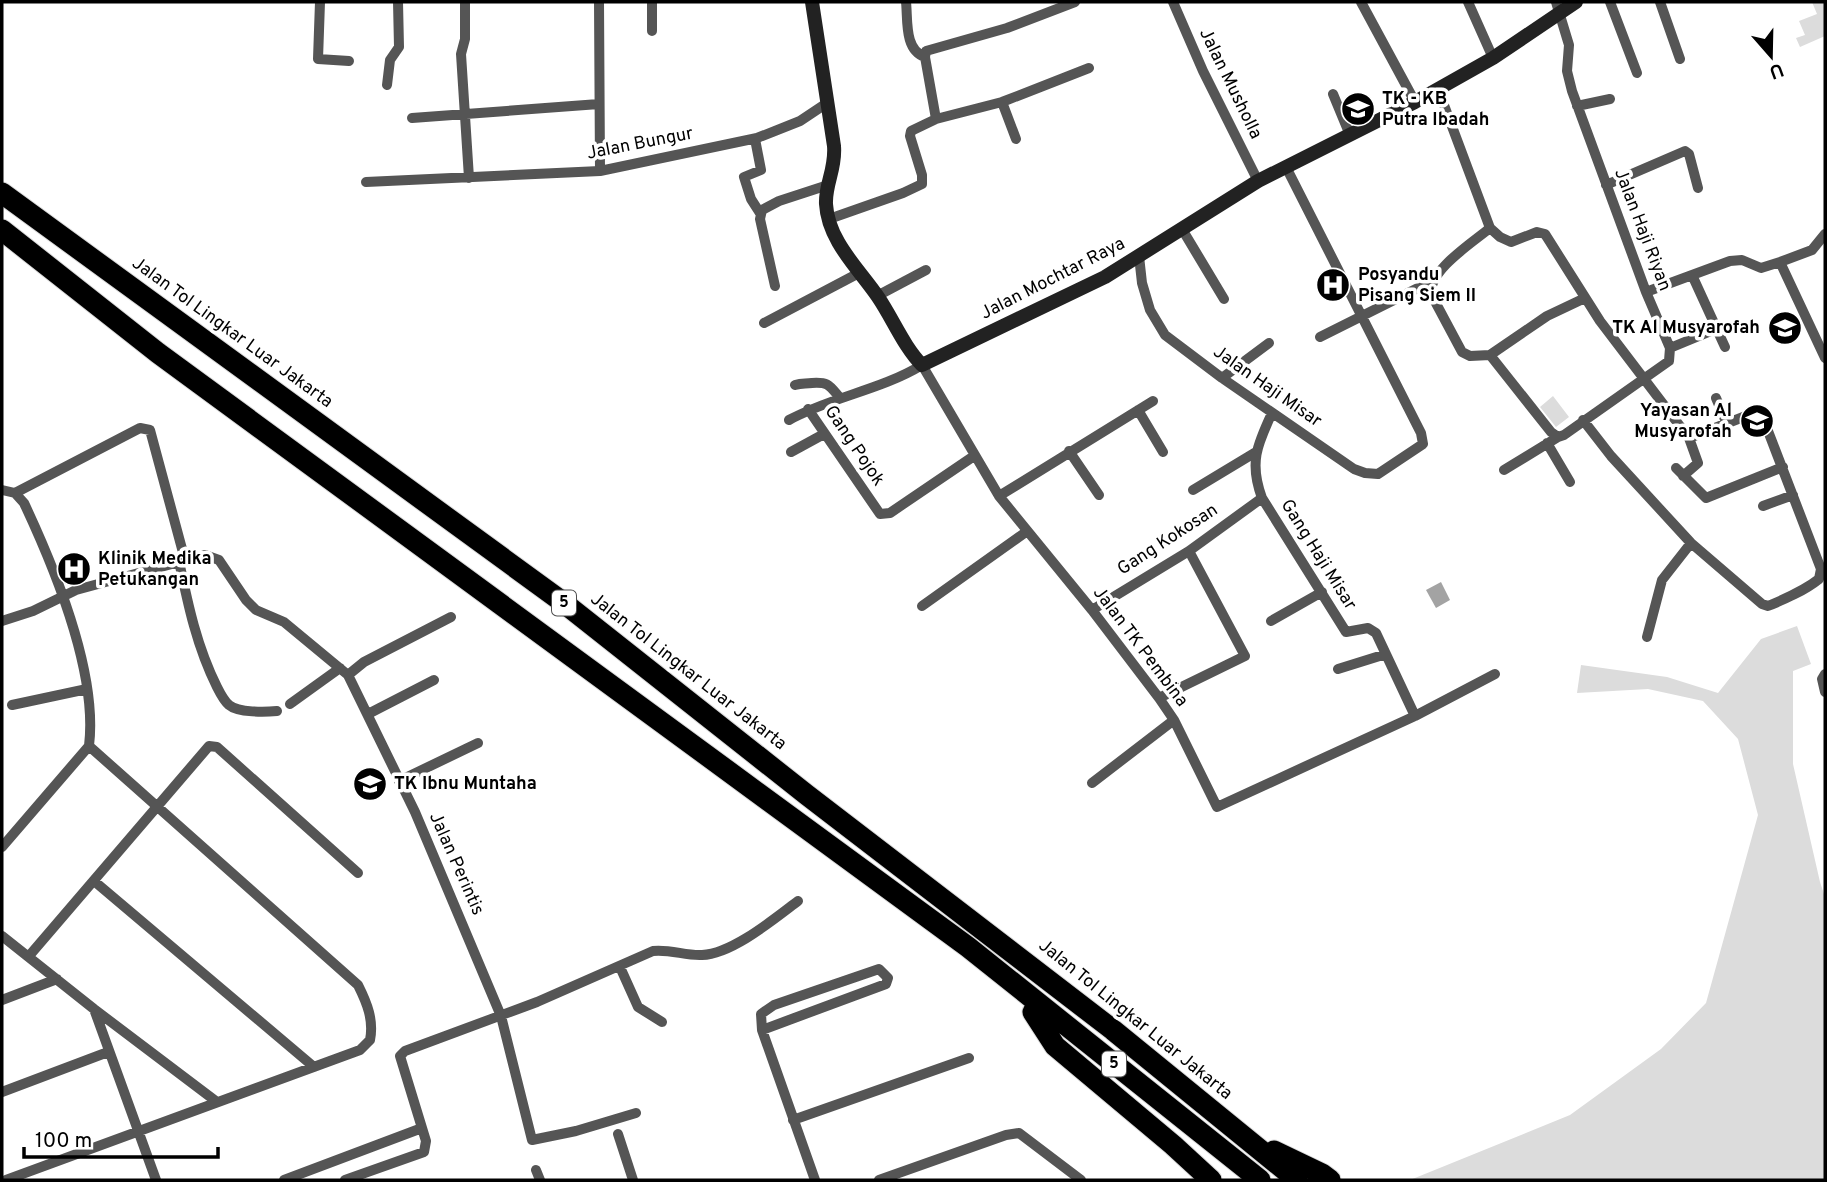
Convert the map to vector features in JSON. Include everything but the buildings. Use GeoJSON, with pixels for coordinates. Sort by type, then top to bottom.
{"type":"FeatureCollection","features":[{"type":"Feature","properties":{"kind":"highway","name":"Jalan Tol Lingkar Luar Jakarta"},"geometry":{"type":"LineString","coordinates":[[2,193],[564,603],[807,795],[1103,1022],[1297,1180]]}},
{"type":"Feature","properties":{"kind":"highway","name":"5"},"geometry":{"type":"LineString","coordinates":[[2,230],[158,353],[968,947],[1260,1180]]}},
{"type":"Feature","properties":{"kind":"highway"},"geometry":{"type":"LineString","coordinates":[[968,947],[987,978],[1183,1130],[1239,1180]]}},
{"type":"Feature","properties":{"kind":"highway"},"geometry":{"type":"LineString","coordinates":[[1033,1012],[1055,1046],[1211,1180]]}},
{"type":"Feature","properties":{"kind":"highway"},"geometry":{"type":"LineString","coordinates":[[1241,1134],[1330,1180]]}},
{"type":"Feature","properties":{"kind":"street"},"geometry":{"type":"LineString","coordinates":[[320,2],[318,58],[321,61],[349,61]]}},
{"type":"Feature","properties":{"kind":"street"},"geometry":{"type":"LineString","coordinates":[[387,85],[390,61],[400,47],[398,2]]}},
{"type":"Feature","properties":{"kind":"street"},"geometry":{"type":"LineString","coordinates":[[465,2],[465,39],[461,54],[468,178]]}},
{"type":"Feature","properties":{"kind":"street"},"geometry":{"type":"LineString","coordinates":[[599,2],[600,171]]}},
{"type":"Feature","properties":{"kind":"street"},"geometry":{"type":"LineString","coordinates":[[652,2],[652,31]]}},
{"type":"Feature","properties":{"kind":"street"},"geometry":{"type":"LineString","coordinates":[[789,420],[922,365],[841,246],[829,219],[825,186],[835,159],[812,2]]}},
{"type":"Feature","properties":{"kind":"street"},"geometry":{"type":"LineString","coordinates":[[906,2],[911,46],[917,54],[925,57]]}},
{"type":"Feature","properties":{"kind":"street"},"geometry":{"type":"LineString","coordinates":[[936,120],[925,57],[929,49],[1007,29],[1075,2]]}},
{"type":"Feature","properties":{"kind":"street","name":"Jalan Musholla"},"geometry":{"type":"LineString","coordinates":[[1172,2],[1258,181]]}},
{"type":"Feature","properties":{"kind":"street"},"geometry":{"type":"LineString","coordinates":[[1361,2],[1415,102]]}},
{"type":"Feature","properties":{"kind":"street"},"geometry":{"type":"LineString","coordinates":[[1468,2],[1493,58]]}},
{"type":"Feature","properties":{"kind":"street","name":"Jalan Mochtar Raya"},"geometry":{"type":"LineString","coordinates":[[922,365],[1105,277],[1258,181],[1415,102],[1493,58],[1558,7],[1576,2]]}},
{"type":"Feature","properties":{"kind":"street"},"geometry":{"type":"LineString","coordinates":[[1610,2],[1637,73]]}},
{"type":"Feature","properties":{"kind":"street"},"geometry":{"type":"LineString","coordinates":[[1660,2],[1680,59]]}},
{"type":"Feature","properties":{"kind":"street","name":"Jalan Haji Riyan"},"geometry":{"type":"LineString","coordinates":[[1558,7],[1569,45],[1569,83],[1646,292],[1670,348]]}},
{"type":"Feature","properties":{"kind":"street"},"geometry":{"type":"LineString","coordinates":[[829,219],[903,194],[922,184],[910,133],[916,128],[1002,102],[1089,68]]}},
{"type":"Feature","properties":{"kind":"street"},"geometry":{"type":"LineString","coordinates":[[1438,89],[1490,228],[1511,242],[1543,232],[1585,298],[1689,438],[1698,463],[1679,472],[1706,498],[1783,467]]}},
{"type":"Feature","properties":{"kind":"street"},"geometry":{"type":"LineString","coordinates":[[1333,94],[1350,135]]}},
{"type":"Feature","properties":{"kind":"street"},"geometry":{"type":"LineString","coordinates":[[1577,106],[1610,99]]}},
{"type":"Feature","properties":{"kind":"street"},"geometry":{"type":"LineString","coordinates":[[1002,102],[1016,139]]}},
{"type":"Feature","properties":{"kind":"street","name":"Jalan Bungur"},"geometry":{"type":"LineString","coordinates":[[366,182],[600,171],[755,139],[800,121],[827,103]]}},
{"type":"Feature","properties":{"kind":"street"},"geometry":{"type":"LineString","coordinates":[[412,118],[599,104]]}},
{"type":"Feature","properties":{"kind":"street"},"geometry":{"type":"LineString","coordinates":[[755,139],[761,170],[744,177],[751,199],[760,213],[775,286]]}},
{"type":"Feature","properties":{"kind":"street"},"geometry":{"type":"LineString","coordinates":[[1606,185],[1685,152],[1689,154],[1698,188]]}},
{"type":"Feature","properties":{"kind":"street"},"geometry":{"type":"LineString","coordinates":[[1286,167],[1361,315]]}},
{"type":"Feature","properties":{"kind":"street"},"geometry":{"type":"LineString","coordinates":[[760,213],[765,207],[779,201],[825,186]]}},
{"type":"Feature","properties":{"kind":"street"},"geometry":{"type":"LineString","coordinates":[[1490,228],[1439,270],[1432,281],[1431,294],[1458,347],[1470,356],[1490,355],[1548,316],[1585,298]]}},
{"type":"Feature","properties":{"kind":"street"},"geometry":{"type":"LineString","coordinates":[[1182,229],[1224,299]]}},
{"type":"Feature","properties":{"kind":"street"},"geometry":{"type":"LineString","coordinates":[[1646,292],[1736,260],[1761,268],[1780,262],[1812,250],[1825,234]]}},
{"type":"Feature","properties":{"kind":"street","name":"Jalan Haji Misar"},"geometry":{"type":"LineString","coordinates":[[1139,256],[1142,283],[1150,310],[1165,335],[1222,378],[1354,469],[1371,475],[1378,474],[1423,444],[1422,433],[1361,315]]}},
{"type":"Feature","properties":{"kind":"street"},"geometry":{"type":"LineString","coordinates":[[1780,262],[1825,358]]}},
{"type":"Feature","properties":{"kind":"street"},"geometry":{"type":"LineString","coordinates":[[877,296],[926,270]]}},
{"type":"Feature","properties":{"kind":"street"},"geometry":{"type":"LineString","coordinates":[[764,323],[859,273]]}},
{"type":"Feature","properties":{"kind":"street"},"geometry":{"type":"LineString","coordinates":[[1692,275],[1725,347]]}},
{"type":"Feature","properties":{"kind":"street"},"geometry":{"type":"LineString","coordinates":[[1320,337],[1432,281]]}},
{"type":"Feature","properties":{"kind":"street"},"geometry":{"type":"LineString","coordinates":[[1504,470],[1552,437],[1564,435],[1669,361],[1670,348],[1716,329]]}},
{"type":"Feature","properties":{"kind":"street"},"geometry":{"type":"LineString","coordinates":[[1222,378],[1269,343]]}},
{"type":"Feature","properties":{"kind":"street"},"geometry":{"type":"LineString","coordinates":[[1490,355],[1552,437],[1570,482]]}},
{"type":"Feature","properties":{"kind":"street","name":"Jalan TK Pembina"},"geometry":{"type":"LineString","coordinates":[[922,365],[999,496],[1092,610],[1174,720],[1217,807],[1415,716],[1495,674]]}},
{"type":"Feature","properties":{"kind":"street"},"geometry":{"type":"LineString","coordinates":[[795,385],[822,381],[840,398]]}},
{"type":"Feature","properties":{"kind":"street"},"geometry":{"type":"LineString","coordinates":[[1716,398],[1727,424]]}},
{"type":"Feature","properties":{"kind":"street"},"geometry":{"type":"LineString","coordinates":[[999,496],[1153,401]]}},
{"type":"Feature","properties":{"kind":"street","name":"Gang Pojok"},"geometry":{"type":"LineString","coordinates":[[808,410],[879,512],[884,515],[974,456]]}},
{"type":"Feature","properties":{"kind":"street"},"geometry":{"type":"LineString","coordinates":[[1138,410],[1163,452]]}},
{"type":"Feature","properties":{"kind":"street"},"geometry":{"type":"LineString","coordinates":[[1262,498],[1256,474],[1256,452],[1272,413]]}},
{"type":"Feature","properties":{"kind":"street"},"geometry":{"type":"LineString","coordinates":[[1583,420],[1616,462],[1691,544],[1762,604],[1768,606],[1775,603],[1819,579],[1821,569],[1763,418],[1756,413],[1751,414],[1689,438]]}},
{"type":"Feature","properties":{"kind":"street"},"geometry":{"type":"LineString","coordinates":[[15,493],[140,428],[150,430],[182,560],[190,616],[206,666],[221,694],[233,708],[277,711]]}},
{"type":"Feature","properties":{"kind":"street"},"geometry":{"type":"LineString","coordinates":[[791,452],[824,434]]}},
{"type":"Feature","properties":{"kind":"street"},"geometry":{"type":"LineString","coordinates":[[1069,451],[1099,495]]}},
{"type":"Feature","properties":{"kind":"street"},"geometry":{"type":"LineString","coordinates":[[1194,489],[1256,452]]}},
{"type":"Feature","properties":{"kind":"street"},"geometry":{"type":"LineString","coordinates":[[2,490],[15,493],[24,503],[64,595],[87,689],[90,735],[89,746],[2,847]]}},
{"type":"Feature","properties":{"kind":"street"},"geometry":{"type":"LineString","coordinates":[[1763,506],[1793,495]]}},
{"type":"Feature","properties":{"kind":"street","name":"Gang Kokosan"},"geometry":{"type":"LineString","coordinates":[[1092,610],[1189,551],[1262,498]]}},
{"type":"Feature","properties":{"kind":"street","name":"Gang Haji Misar"},"geometry":{"type":"LineString","coordinates":[[1262,498],[1346,632],[1372,629],[1376,632],[1415,716]]}},
{"type":"Feature","properties":{"kind":"street"},"geometry":{"type":"LineString","coordinates":[[922,606],[1026,532]]}},
{"type":"Feature","properties":{"kind":"street"},"geometry":{"type":"LineString","coordinates":[[1647,637],[1662,580],[1691,544]]}},
{"type":"Feature","properties":{"kind":"street"},"geometry":{"type":"LineString","coordinates":[[1159,698],[1245,656],[1189,551]]}},
{"type":"Feature","properties":{"kind":"street","name":"Jalan Perintis"},"geometry":{"type":"LineString","coordinates":[[2,621],[33,611],[64,595],[182,560],[205,555],[219,560],[256,610],[284,622],[344,672],[368,714],[470,940],[501,1016],[533,1140],[576,1131],[636,1113]]}},
{"type":"Feature","properties":{"kind":"street"},"geometry":{"type":"LineString","coordinates":[[1271,621],[1322,592]]}},
{"type":"Feature","properties":{"kind":"street"},"geometry":{"type":"LineString","coordinates":[[290,704],[344,672],[452,617]]}},
{"type":"Feature","properties":{"kind":"street"},"geometry":{"type":"LineString","coordinates":[[1338,670],[1386,654]]}},
{"type":"Feature","properties":{"kind":"street"},"geometry":{"type":"LineString","coordinates":[[1825,674],[1822,679],[1825,692]]}},
{"type":"Feature","properties":{"kind":"street"},"geometry":{"type":"LineString","coordinates":[[368,714],[435,680]]}},
{"type":"Feature","properties":{"kind":"street"},"geometry":{"type":"LineString","coordinates":[[12,705],[87,689]]}},
{"type":"Feature","properties":{"kind":"street"},"geometry":{"type":"LineString","coordinates":[[1092,783],[1174,720]]}},
{"type":"Feature","properties":{"kind":"street"},"geometry":{"type":"LineString","coordinates":[[399,781],[478,744]]}},
{"type":"Feature","properties":{"kind":"street"},"geometry":{"type":"LineString","coordinates":[[6,1180],[314,1067],[360,1049],[370,1040],[371,1020],[358,985],[89,746]]}},
{"type":"Feature","properties":{"kind":"street"},"geometry":{"type":"LineString","coordinates":[[29,956],[206,748],[213,746],[358,873]]}},
{"type":"Feature","properties":{"kind":"street"},"geometry":{"type":"LineString","coordinates":[[94,881],[314,1067]]}},
{"type":"Feature","properties":{"kind":"street"},"geometry":{"type":"LineString","coordinates":[[345,1180],[362,1177],[424,1152],[426,1142],[400,1056],[405,1051],[501,1016],[653,951],[712,954],[740,941],[799,901]]}},
{"type":"Feature","properties":{"kind":"street"},"geometry":{"type":"LineString","coordinates":[[2,936],[218,1102]]}},
{"type":"Feature","properties":{"kind":"street"},"geometry":{"type":"LineString","coordinates":[[620,967],[638,1007],[662,1022]]}},
{"type":"Feature","properties":{"kind":"street"},"geometry":{"type":"LineString","coordinates":[[762,1030],[887,984],[888,978],[879,968],[774,1005],[761,1014],[762,1030],[815,1180]]}},
{"type":"Feature","properties":{"kind":"street"},"geometry":{"type":"LineString","coordinates":[[2,1000],[57,979]]}},
{"type":"Feature","properties":{"kind":"street"},"geometry":{"type":"LineString","coordinates":[[94,1009],[156,1180]]}},
{"type":"Feature","properties":{"kind":"street"},"geometry":{"type":"LineString","coordinates":[[2,1091],[108,1052]]}},
{"type":"Feature","properties":{"kind":"street"},"geometry":{"type":"LineString","coordinates":[[793,1120],[969,1058]]}},
{"type":"Feature","properties":{"kind":"street"},"geometry":{"type":"LineString","coordinates":[[284,1180],[422,1128]]}},
{"type":"Feature","properties":{"kind":"street"},"geometry":{"type":"LineString","coordinates":[[879,1180],[1006,1135],[1019,1133],[1081,1180]]}},
{"type":"Feature","properties":{"kind":"street"},"geometry":{"type":"LineString","coordinates":[[618,1134],[633,1180]]}},
{"type":"Feature","properties":{"kind":"shaded area"},"geometry":{"type":"Polygon","coordinates":[[[1812,2],[1825,2],[1825,36],[1800,47],[1796,38],[1805,35],[1799,21],[1817,14],[1812,2]]]}},
{"type":"Feature","properties":{"kind":"shaded area"},"geometry":{"type":"Polygon","coordinates":[[[1553,396],[1569,417],[1556,427],[1540,407],[1553,396]]]}},
{"type":"Feature","properties":{"kind":"shaded area"},"geometry":{"type":"Polygon","coordinates":[[[1441,582],[1450,600],[1436,608],[1426,590],[1441,582]]]}},
{"type":"Feature","properties":{"kind":"shaded area"},"geometry":{"type":"Polygon","coordinates":[[[1797,626],[1811,664],[1793,671],[1793,764],[1825,897],[1825,1180],[1410,1180],[1570,1115],[1661,1049],[1706,1003],[1758,815],[1738,739],[1703,701],[1648,689],[1577,693],[1581,665],[1667,677],[1718,693],[1761,639],[1797,626]]]}},
{"type":"Feature","properties":{"kind":"place","name":"TK - KB Putra Ibadah"},"geometry":{"type":"Point","coordinates":[1358,109]}},
{"type":"Feature","properties":{"kind":"place","name":"Posyandu Pisang Siem II"},"geometry":{"type":"Point","coordinates":[1333,285]}},
{"type":"Feature","properties":{"kind":"place","name":"TK Al Musyarofah"},"geometry":{"type":"Point","coordinates":[1785,328]}},
{"type":"Feature","properties":{"kind":"place","name":"Yayasan Al Musyarofah"},"geometry":{"type":"Point","coordinates":[1757,421]}},
{"type":"Feature","properties":{"kind":"place","name":"Klinik Medika Petukangan"},"geometry":{"type":"Point","coordinates":[74,569]}},
{"type":"Feature","properties":{"kind":"place","name":"TK Ibnu Muntaha"},"geometry":{"type":"Point","coordinates":[370,784]}}]}
